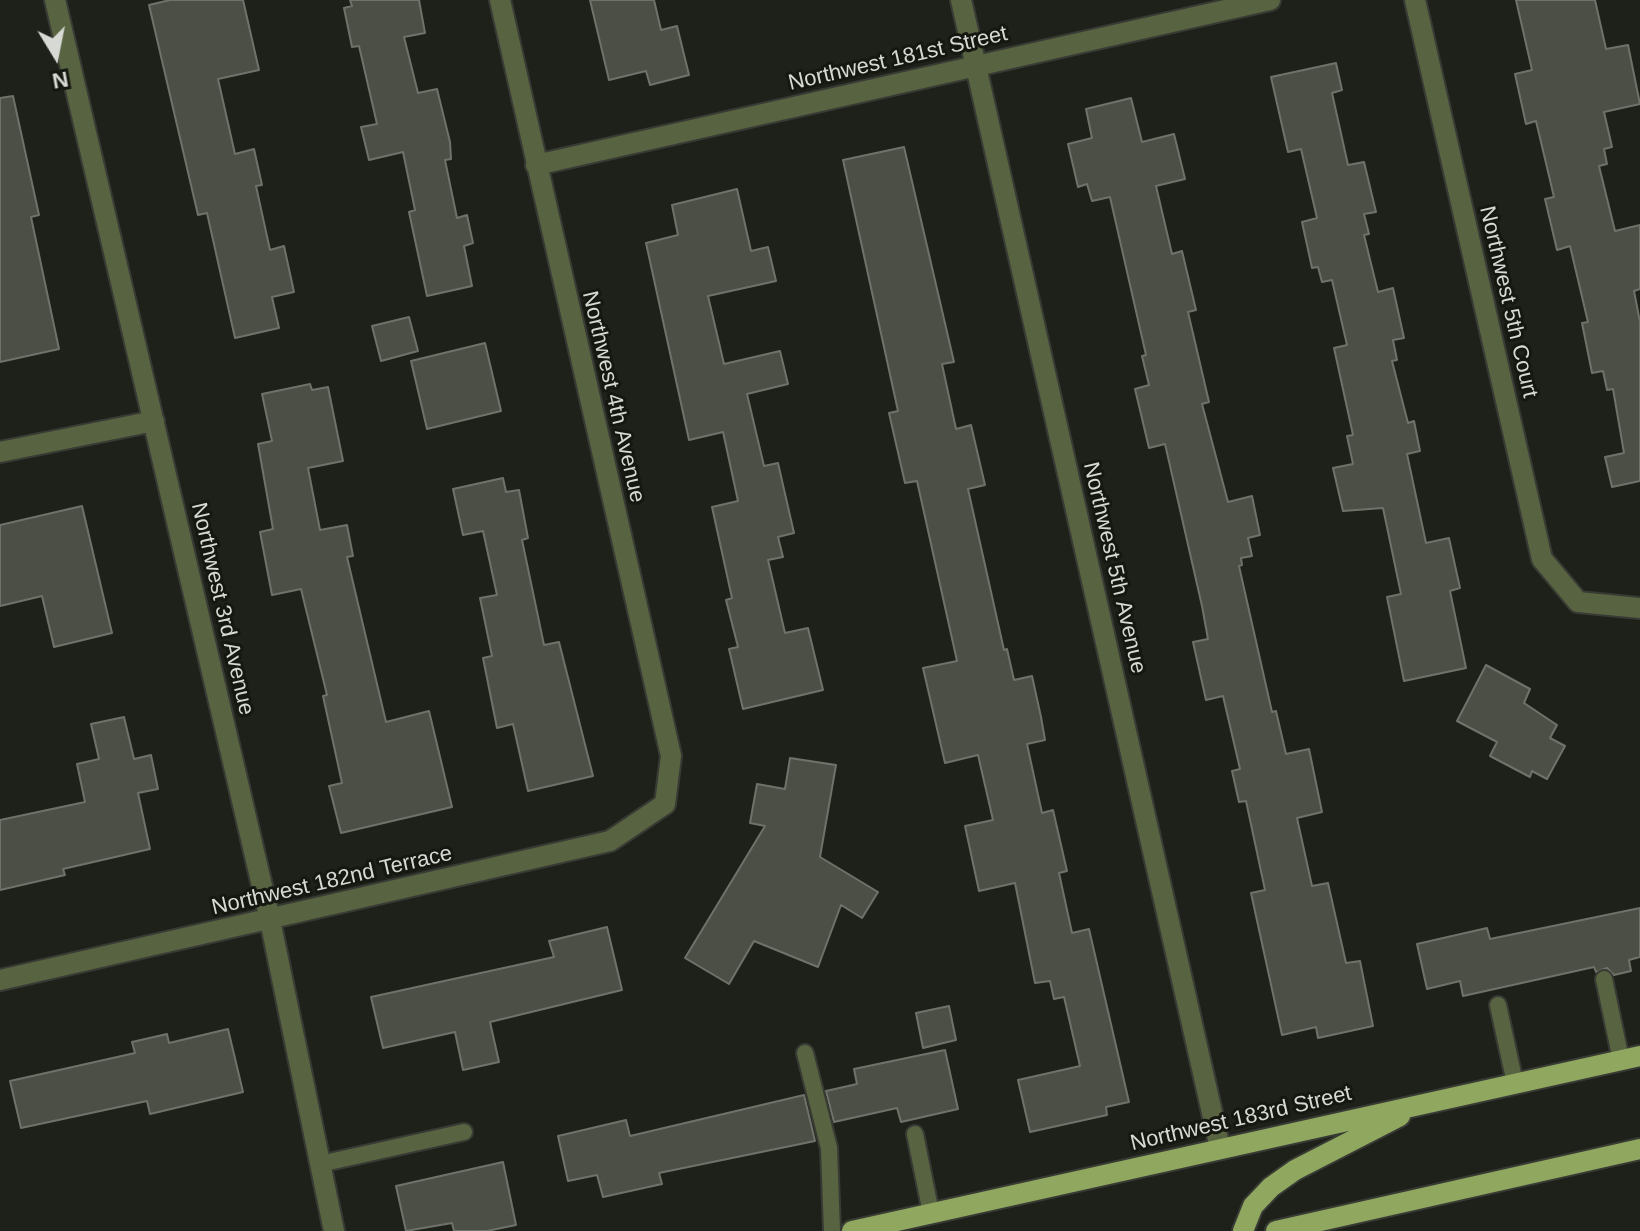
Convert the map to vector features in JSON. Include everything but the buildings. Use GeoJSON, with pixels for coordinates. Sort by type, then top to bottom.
{"type":"FeatureCollection","features":[{"type":"Feature","properties":{"kind":"main road","name":"Northwest 183rd Street"},"geometry":{"type":"LineString","coordinates":[[852,1231],[1631,1058]]}},
{"type":"Feature","properties":{"kind":"main road"},"geometry":{"type":"LineString","coordinates":[[1243,1231],[1253,1206],[1271,1187],[1295,1170],[1425,1103]]}},
{"type":"Feature","properties":{"kind":"main road"},"geometry":{"type":"LineString","coordinates":[[1276,1231],[1640,1149]]}},
{"type":"Feature","properties":{"kind":"street","name":"Northwest 3rd Avenue"},"geometry":{"type":"LineString","coordinates":[[55,0],[270,920],[334,1231]]}},
{"type":"Feature","properties":{"kind":"street","name":"Northwest 4th Avenue"},"geometry":{"type":"LineString","coordinates":[[500,0],[671,756],[665,804]]}},
{"type":"Feature","properties":{"kind":"street","name":"Northwest 5th Avenue"},"geometry":{"type":"LineString","coordinates":[[961,0],[1220,1148]]}},
{"type":"Feature","properties":{"kind":"street","name":"Northwest 181st Street"},"geometry":{"type":"LineString","coordinates":[[536,165],[1270,0]]}},
{"type":"Feature","properties":{"kind":"street","name":"Northwest 5th Court"},"geometry":{"type":"LineString","coordinates":[[1415,0],[1542,559],[1578,602],[1640,608]]}},
{"type":"Feature","properties":{"kind":"street"},"geometry":{"type":"LineString","coordinates":[[0,452],[154,421]]}},
{"type":"Feature","properties":{"kind":"street","name":"Northwest 182nd Terrace"},"geometry":{"type":"LineString","coordinates":[[0,980],[610,841],[665,804]]}},
{"type":"Feature","properties":{"kind":"lane"},"geometry":{"type":"LineString","coordinates":[[1604,979],[1631,1058]]}},
{"type":"Feature","properties":{"kind":"lane"},"geometry":{"type":"LineString","coordinates":[[1498,1005],[1515,1083]]}},
{"type":"Feature","properties":{"kind":"lane"},"geometry":{"type":"LineString","coordinates":[[805,1053],[829,1148],[832,1231]]}},
{"type":"Feature","properties":{"kind":"lane"},"geometry":{"type":"LineString","coordinates":[[320,1164],[464,1132]]}},
{"type":"Feature","properties":{"kind":"lane"},"geometry":{"type":"LineString","coordinates":[[915,1134],[931,1213]]}}]}
